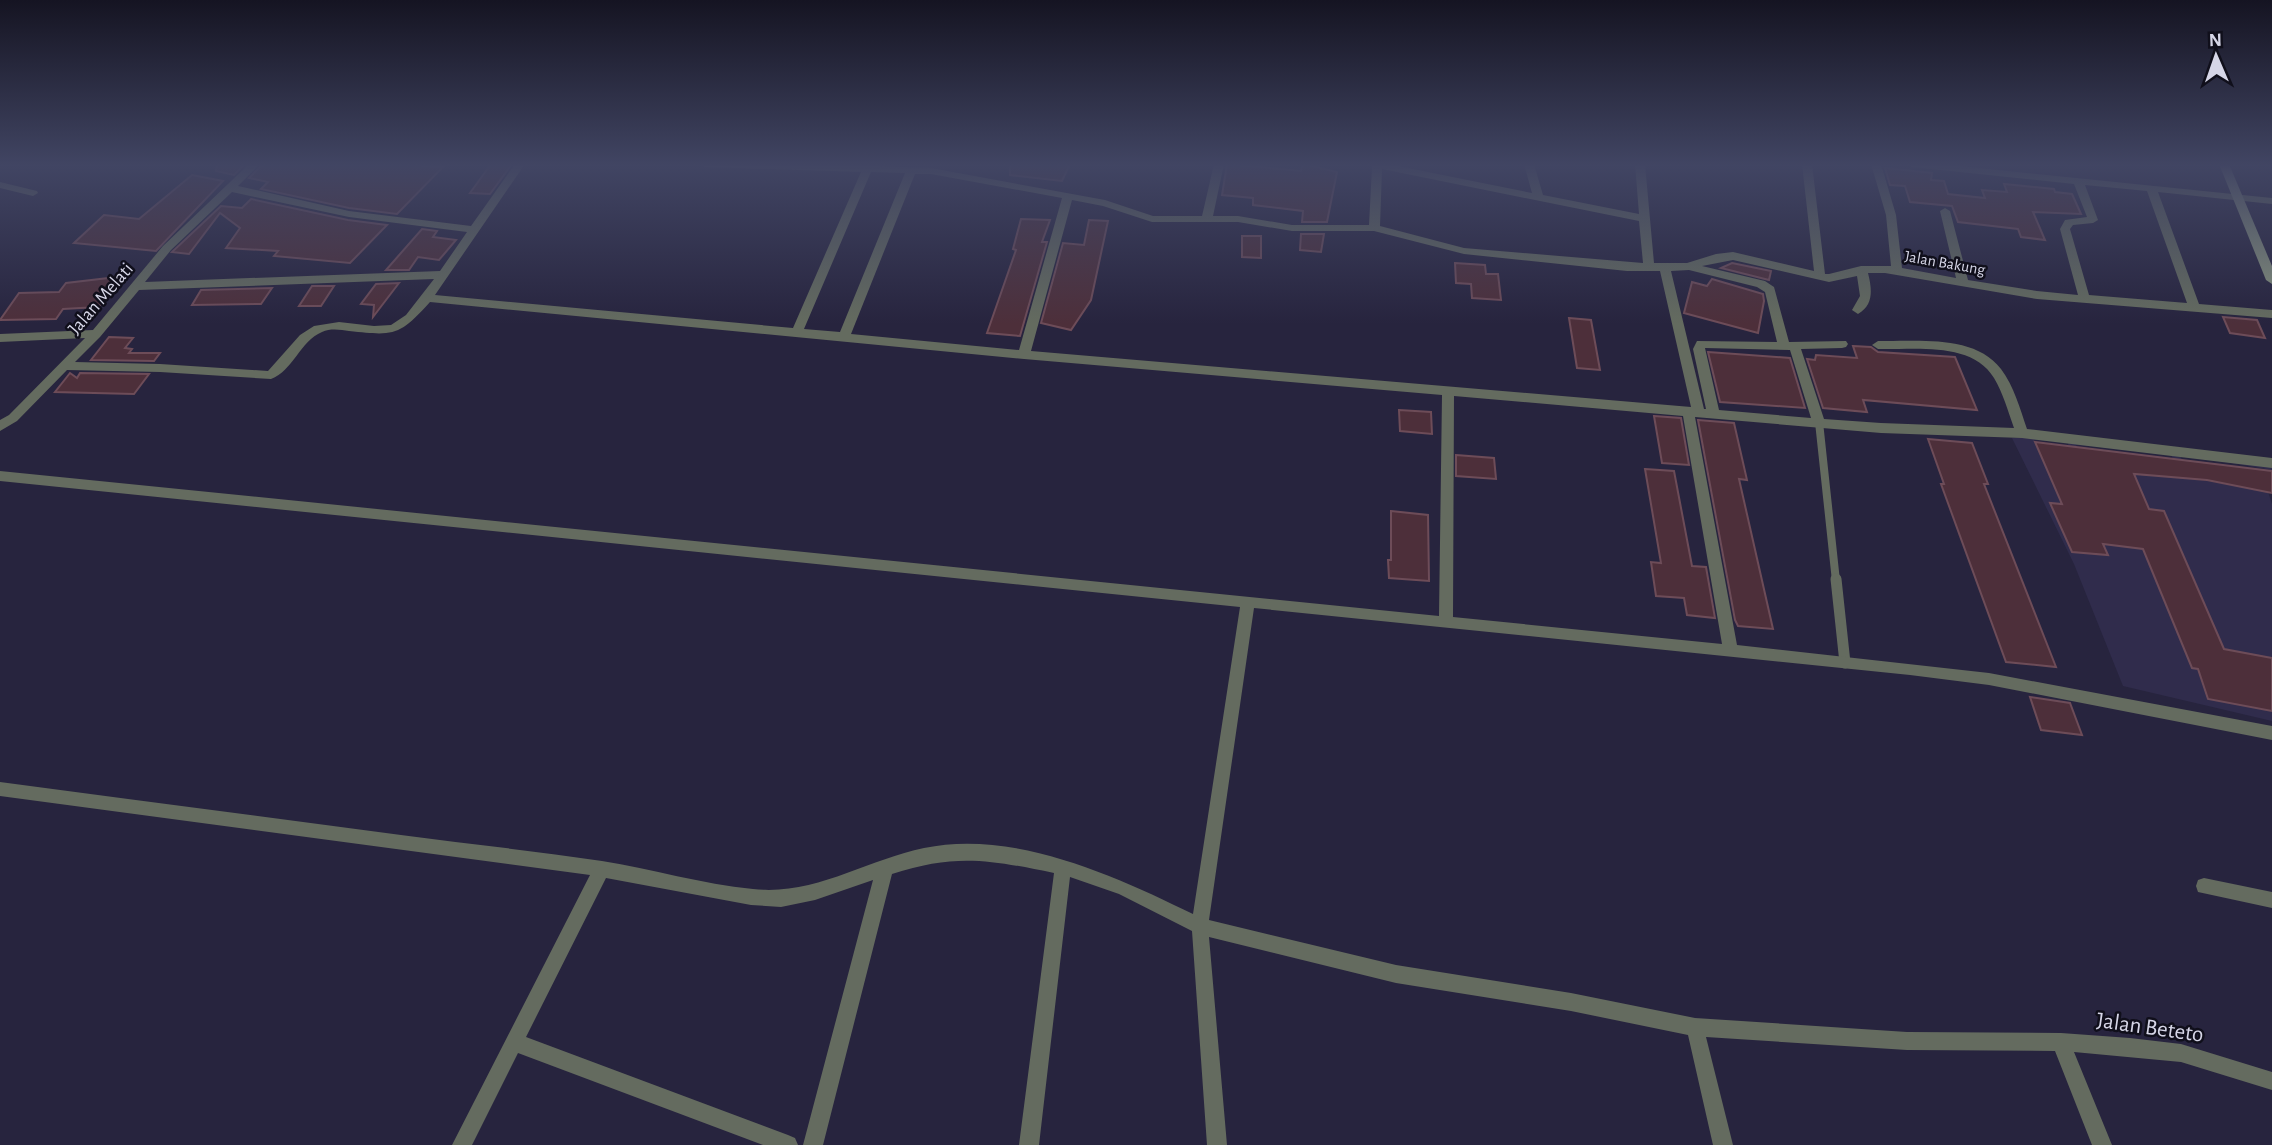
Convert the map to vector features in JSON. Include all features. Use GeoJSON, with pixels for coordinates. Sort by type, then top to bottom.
{"type":"FeatureCollection","features":[{"type":"Feature","properties":{"kind":"street","name":"Jalan Melati"},"geometry":{"type":"LineString","coordinates":[[1,425],[13,418],[96,334],[167,248],[199,217]]}},
{"type":"Feature","properties":{"kind":"street"},"geometry":{"type":"LineString","coordinates":[[376,217],[474,230]]}},
{"type":"Feature","properties":{"kind":"street"},"geometry":{"type":"LineString","coordinates":[[63,366],[160,368],[271,375],[310,334],[320,328],[338,326],[377,330],[395,328],[404,323],[427,298],[483,217]]}},
{"type":"Feature","properties":{"kind":"street"},"geometry":{"type":"LineString","coordinates":[[797,332],[847,217]]}},
{"type":"Feature","properties":{"kind":"street"},"geometry":{"type":"LineString","coordinates":[[844,337],[892,217]]}},
{"type":"Feature","properties":{"kind":"street"},"geometry":{"type":"LineString","coordinates":[[1024,355],[1062,217]]}},
{"type":"Feature","properties":{"kind":"street","name":"Jalan Bakung"},"geometry":{"type":"LineString","coordinates":[[1147,217],[1249,220],[1292,228],[1374,228],[1464,251],[1649,268],[1688,267],[1732,256],[1838,278],[1861,270],[1897,271],[2085,300],[2272,314]]}},
{"type":"Feature","properties":{"kind":"street"},"geometry":{"type":"LineString","coordinates":[[1374,217],[1374,228]]}},
{"type":"Feature","properties":{"kind":"street"},"geometry":{"type":"LineString","coordinates":[[1638,217],[1646,219],[1649,268]]}},
{"type":"Feature","properties":{"kind":"street"},"geometry":{"type":"LineString","coordinates":[[1814,217],[1821,276]]}},
{"type":"Feature","properties":{"kind":"street"},"geometry":{"type":"LineString","coordinates":[[1892,217],[1897,271]]}},
{"type":"Feature","properties":{"kind":"street"},"geometry":{"type":"LineString","coordinates":[[1947,217],[1964,281]]}},
{"type":"Feature","properties":{"kind":"street"},"geometry":{"type":"LineString","coordinates":[[2085,300],[2065,229],[2069,222],[2093,220],[2092,217]]}},
{"type":"Feature","properties":{"kind":"street"},"geometry":{"type":"LineString","coordinates":[[2162,217],[2194,307]]}},
{"type":"Feature","properties":{"kind":"street"},"geometry":{"type":"LineString","coordinates":[[2246,217],[2272,280]]}},
{"type":"Feature","properties":{"kind":"street"},"geometry":{"type":"LineString","coordinates":[[1688,267],[1761,284],[1770,289],[1819,422]]}},
{"type":"Feature","properties":{"kind":"street"},"geometry":{"type":"LineString","coordinates":[[1665,268],[1693,411],[1731,651]]}},
{"type":"Feature","properties":{"kind":"street"},"geometry":{"type":"LineString","coordinates":[[1858,310],[1864,303],[1866,293],[1861,270]]}},
{"type":"Feature","properties":{"kind":"street"},"geometry":{"type":"LineString","coordinates":[[136,286],[442,275]]}},
{"type":"Feature","properties":{"kind":"street"},"geometry":{"type":"LineString","coordinates":[[427,298],[1024,355],[1881,428],[2022,433],[2272,463]]}},
{"type":"Feature","properties":{"kind":"street"},"geometry":{"type":"LineString","coordinates":[[0,338],[96,334]]}},
{"type":"Feature","properties":{"kind":"street"},"geometry":{"type":"LineString","coordinates":[[1713,413],[1699,349],[1701,344],[1842,344]]}},
{"type":"Feature","properties":{"kind":"street"},"geometry":{"type":"LineString","coordinates":[[1878,345],[1948,348],[1982,359],[1997,373],[2022,433]]}},
{"type":"Feature","properties":{"kind":"street"},"geometry":{"type":"LineString","coordinates":[[1446,623],[1448,391]]}},
{"type":"Feature","properties":{"kind":"street"},"geometry":{"type":"LineString","coordinates":[[0,476],[1989,678],[2272,733]]}},
{"type":"Feature","properties":{"kind":"street"},"geometry":{"type":"LineString","coordinates":[[1217,1145],[1200,926],[1248,603]]}},
{"type":"Feature","properties":{"kind":"street","name":"Jalan Beteto"},"geometry":{"type":"LineString","coordinates":[[0,789],[602,869],[751,897],[781,899],[815,892],[923,856],[953,852],[995,853],[1063,867],[1123,888],[1200,926],[1396,974],[1571,1002],[1695,1027],[1908,1041],[2061,1042],[2181,1053],[2272,1080]]}},
{"type":"Feature","properties":{"kind":"street"},"geometry":{"type":"LineString","coordinates":[[1029,1145],[1063,867]]}},
{"type":"Feature","properties":{"kind":"street"},"geometry":{"type":"LineString","coordinates":[[813,1145],[885,868]]}},
{"type":"Feature","properties":{"kind":"street"},"geometry":{"type":"LineString","coordinates":[[462,1145],[602,869]]}},
{"type":"Feature","properties":{"kind":"street"},"geometry":{"type":"LineString","coordinates":[[2204,886],[2272,900]]}},
{"type":"Feature","properties":{"kind":"street"},"geometry":{"type":"LineString","coordinates":[[1695,1027],[1723,1145]]}},
{"type":"Feature","properties":{"kind":"street"},"geometry":{"type":"LineString","coordinates":[[514,1042],[788,1145]]}},
{"type":"Feature","properties":{"kind":"street"},"geometry":{"type":"LineString","coordinates":[[2061,1042],[2102,1145]]}},
{"type":"Feature","properties":{"kind":"lane"},"geometry":{"type":"LineString","coordinates":[[1819,422],[1845,663]]}},
{"type":"Feature","properties":{"kind":"shaded area"},"geometry":{"type":"Polygon","coordinates":[[[2045,436],[2272,459],[2272,470],[2180,454],[2187,477],[2268,492],[2272,504],[2272,721],[2123,686],[2074,564],[2012,438],[2045,436]],[[2034,440],[2061,501],[2095,503],[2067,442],[2034,440]],[[2076,445],[2087,470],[2183,478],[2170,453],[2076,445]],[[2050,503],[2072,552],[2108,555],[2085,506],[2050,503]],[[2126,507],[2192,668],[2234,674],[2164,511],[2126,507]],[[2105,509],[2119,546],[2140,549],[2125,511],[2105,509]]]}},
{"type":"Feature","properties":{"kind":"building"},"geometry":{"type":"Polygon","coordinates":[[[101,217],[188,217],[156,251],[74,243],[101,217]]]}},
{"type":"Feature","properties":{"kind":"building"},"geometry":{"type":"Polygon","coordinates":[[[209,217],[217,217],[189,254],[172,252],[209,217]]]}},
{"type":"Feature","properties":{"kind":"building"},"geometry":{"type":"Polygon","coordinates":[[[226,217],[336,217],[387,225],[350,263],[274,256],[278,251],[226,248],[240,228],[226,217]]]}},
{"type":"Feature","properties":{"kind":"building"},"geometry":{"type":"Polygon","coordinates":[[[1302,217],[1328,217],[1327,222],[1302,222],[1302,217]]]}},
{"type":"Feature","properties":{"kind":"building"},"geometry":{"type":"Polygon","coordinates":[[[1956,217],[2035,217],[2045,240],[2021,237],[2018,229],[1958,222],[1956,217]]]}},
{"type":"Feature","properties":{"kind":"building"},"geometry":{"type":"Polygon","coordinates":[[[1021,219],[1050,220],[1042,242],[1047,242],[1020,336],[987,333],[1016,250],[1013,249],[1021,219]]]}},
{"type":"Feature","properties":{"kind":"building"},"geometry":{"type":"Polygon","coordinates":[[[1089,220],[1108,221],[1091,300],[1071,330],[1041,323],[1063,243],[1084,245],[1089,220]]]}},
{"type":"Feature","properties":{"kind":"building"},"geometry":{"type":"Polygon","coordinates":[[[422,229],[437,231],[433,237],[456,240],[439,260],[418,257],[409,270],[386,270],[422,229]]]}},
{"type":"Feature","properties":{"kind":"building"},"geometry":{"type":"Polygon","coordinates":[[[1301,234],[1324,234],[1321,252],[1300,250],[1301,234]]]}},
{"type":"Feature","properties":{"kind":"building"},"geometry":{"type":"Polygon","coordinates":[[[1242,236],[1261,236],[1261,258],[1242,257],[1242,236]]]}},
{"type":"Feature","properties":{"kind":"building"},"geometry":{"type":"Polygon","coordinates":[[[1455,263],[1485,265],[1486,274],[1498,274],[1501,300],[1472,298],[1471,284],[1456,283],[1455,263]]]}},
{"type":"Feature","properties":{"kind":"building"},"geometry":{"type":"Polygon","coordinates":[[[1732,263],[1771,271],[1769,280],[1721,268],[1732,263]]]}},
{"type":"Feature","properties":{"kind":"building"},"geometry":{"type":"Polygon","coordinates":[[[117,277],[99,307],[63,309],[56,319],[0,320],[19,293],[59,292],[66,283],[117,277]]]}},
{"type":"Feature","properties":{"kind":"building"},"geometry":{"type":"Polygon","coordinates":[[[1712,279],[1763,294],[1758,333],[1684,313],[1692,282],[1707,286],[1712,279]]]}},
{"type":"Feature","properties":{"kind":"building"},"geometry":{"type":"Polygon","coordinates":[[[399,283],[373,317],[374,305],[361,304],[376,284],[399,283]]]}},
{"type":"Feature","properties":{"kind":"building"},"geometry":{"type":"Polygon","coordinates":[[[312,286],[334,286],[321,306],[299,306],[312,286]]]}},
{"type":"Feature","properties":{"kind":"building"},"geometry":{"type":"Polygon","coordinates":[[[272,288],[261,304],[192,305],[201,290],[272,288]]]}},
{"type":"Feature","properties":{"kind":"building"},"geometry":{"type":"Polygon","coordinates":[[[2223,317],[2257,320],[2265,338],[2230,333],[2223,317]]]}},
{"type":"Feature","properties":{"kind":"building"},"geometry":{"type":"Polygon","coordinates":[[[1569,318],[1591,320],[1600,370],[1577,368],[1569,318]]]}},
{"type":"Feature","properties":{"kind":"building"},"geometry":{"type":"Polygon","coordinates":[[[109,337],[133,338],[125,348],[132,349],[129,353],[160,353],[154,361],[91,360],[109,337]]]}},
{"type":"Feature","properties":{"kind":"building"},"geometry":{"type":"Polygon","coordinates":[[[1853,346],[1871,347],[1878,352],[1955,357],[1977,410],[1863,400],[1867,412],[1823,408],[1807,359],[1815,360],[1816,355],[1857,358],[1853,346]]]}},
{"type":"Feature","properties":{"kind":"building"},"geometry":{"type":"Polygon","coordinates":[[[1708,352],[1790,358],[1805,408],[1720,402],[1708,352]]]}},
{"type":"Feature","properties":{"kind":"building"},"geometry":{"type":"Polygon","coordinates":[[[70,373],[77,378],[80,373],[149,374],[134,394],[55,392],[70,373]]]}},
{"type":"Feature","properties":{"kind":"building"},"geometry":{"type":"Polygon","coordinates":[[[1399,410],[1431,412],[1432,434],[1400,431],[1399,410]]]}},
{"type":"Feature","properties":{"kind":"building"},"geometry":{"type":"Polygon","coordinates":[[[1654,416],[1681,418],[1689,465],[1662,463],[1654,416]]]}},
{"type":"Feature","properties":{"kind":"building"},"geometry":{"type":"Polygon","coordinates":[[[1698,420],[1734,423],[1747,480],[1739,479],[1773,629],[1738,626],[1735,620],[1698,420]]]}},
{"type":"Feature","properties":{"kind":"building"},"geometry":{"type":"Polygon","coordinates":[[[1928,439],[1972,443],[1988,484],[1984,484],[2056,667],[2006,662],[1941,484],[1944,484],[1928,439]]]}},
{"type":"Feature","properties":{"kind":"building"},"geometry":{"type":"Polygon","coordinates":[[[2035,442],[2272,471],[2272,493],[2207,480],[2134,474],[2149,509],[2164,511],[2224,649],[2272,658],[2272,711],[2208,699],[2198,669],[2192,668],[2143,549],[2103,544],[2108,555],[2072,552],[2050,503],[2062,504],[2035,442]]]}},
{"type":"Feature","properties":{"kind":"building"},"geometry":{"type":"Polygon","coordinates":[[[1456,455],[1494,458],[1496,479],[1456,476],[1456,455]]]}},
{"type":"Feature","properties":{"kind":"building"},"geometry":{"type":"Polygon","coordinates":[[[1645,469],[1674,471],[1692,566],[1706,567],[1715,618],[1687,615],[1684,598],[1656,596],[1651,562],[1661,563],[1645,469]]]}},
{"type":"Feature","properties":{"kind":"building"},"geometry":{"type":"Polygon","coordinates":[[[1391,511],[1428,515],[1429,581],[1389,578],[1391,511]]]}},
{"type":"Feature","properties":{"kind":"building"},"geometry":{"type":"Polygon","coordinates":[[[2030,697],[2070,703],[2082,735],[2041,730],[2030,697]]]}}]}
